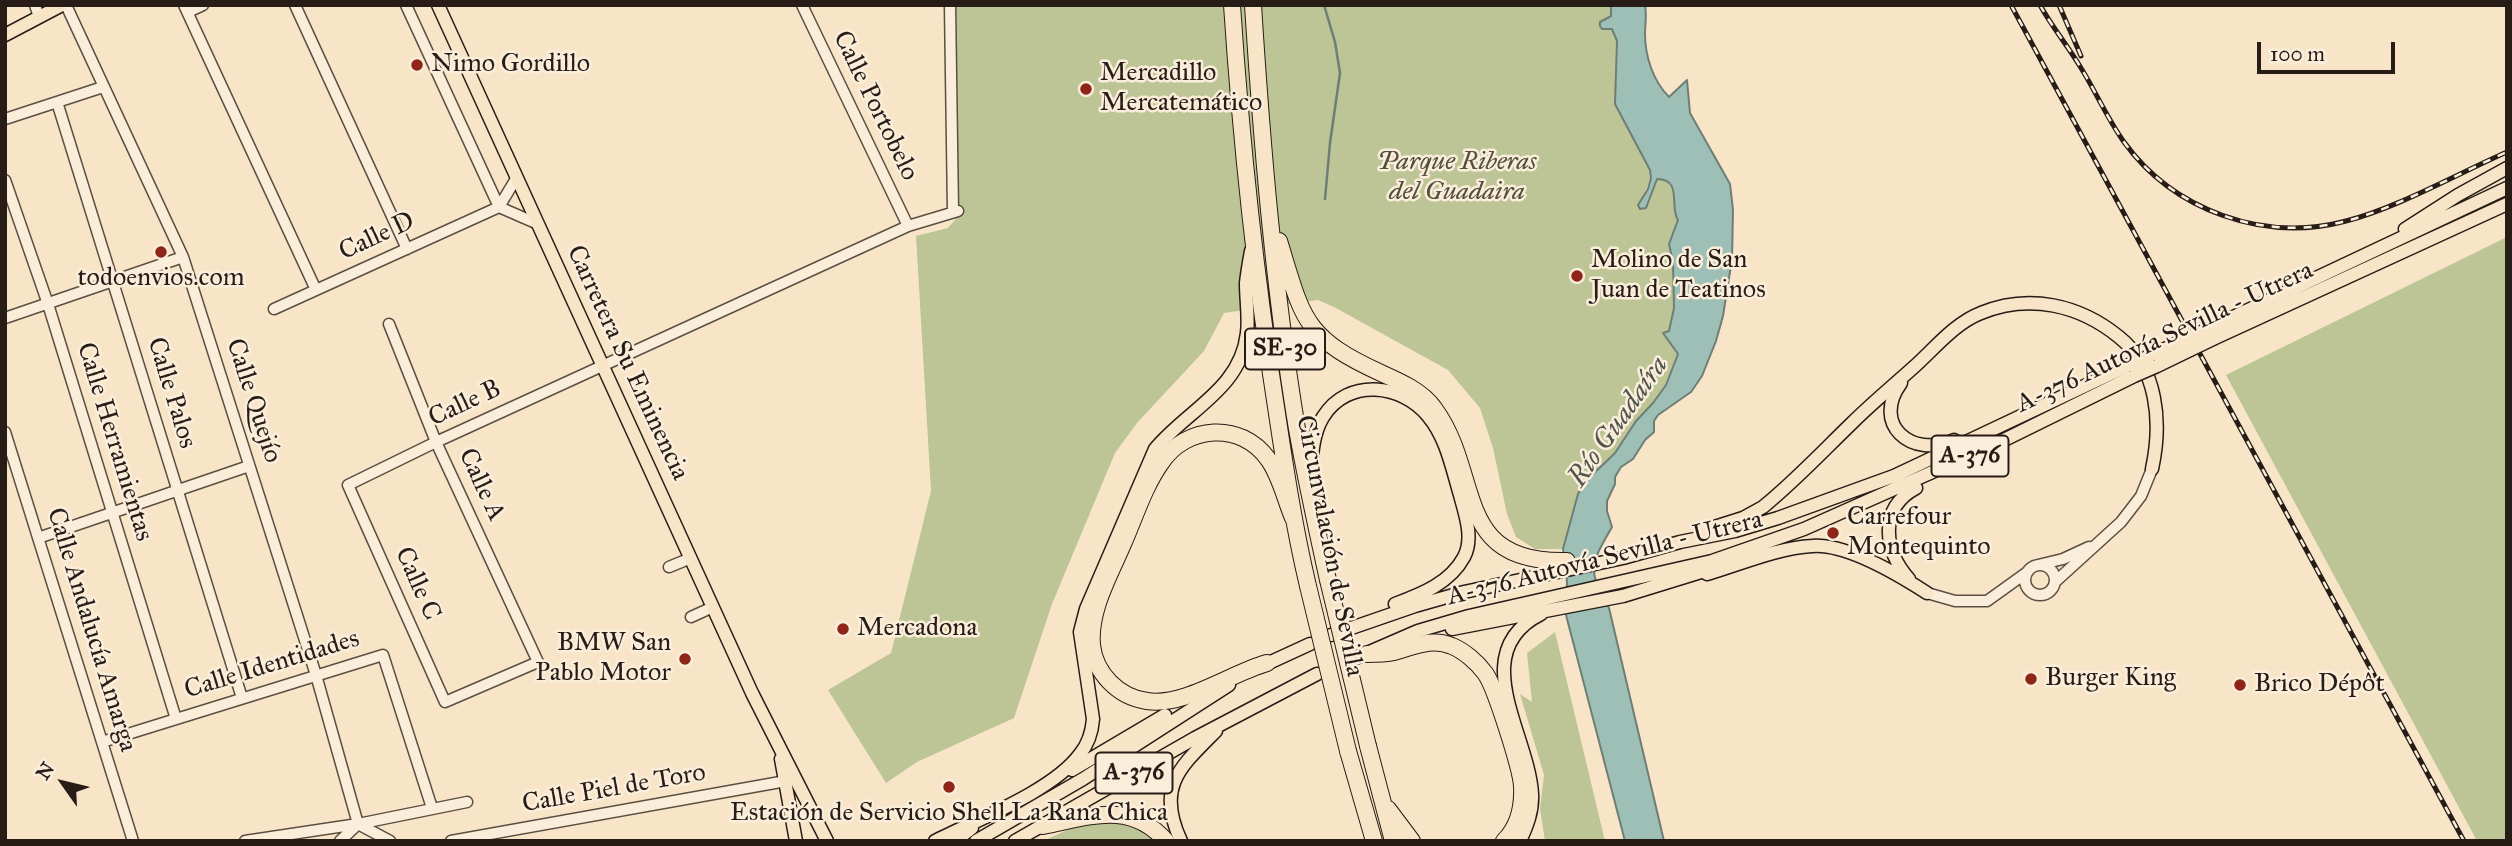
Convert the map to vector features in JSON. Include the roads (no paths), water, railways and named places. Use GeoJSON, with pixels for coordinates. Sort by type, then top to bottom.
{"type":"FeatureCollection","features":[{"type":"Feature","properties":{"kind":"highway","name":"Circunvalación de Sevilla"},"geometry":{"type":"LineString","coordinates":[[1232,5],[1252,240],[1293,517],[1348,751],[1374,841]]}},
{"type":"Feature","properties":{"kind":"highway","name":"Circunvalación de Sevilla"},"geometry":{"type":"LineString","coordinates":[[1253,5],[1260,115],[1288,371],[1308,490],[1328,580],[1393,841]]}},
{"type":"Feature","properties":{"kind":"highway"},"geometry":{"type":"LineString","coordinates":[[1269,208],[1295,295],[1313,330],[1329,344],[1413,390],[1433,406],[1449,433],[1477,515],[1486,532],[1498,544],[1512,553],[1549,567],[1567,561]]}},
{"type":"Feature","properties":{"kind":"highway"},"geometry":{"type":"LineString","coordinates":[[1267,663],[1184,696],[1164,701],[1146,701],[1121,692],[1104,676],[1096,663],[1092,631],[1097,609],[1148,485],[1162,461],[1175,446],[1189,437],[1205,432],[1236,434],[1262,451],[1270,461],[1293,517]]}},
{"type":"Feature","properties":{"kind":"highway"},"geometry":{"type":"LineString","coordinates":[[1362,656],[1430,642],[1442,643],[1469,657],[1486,674],[1496,694],[1522,784],[1518,820],[1504,841]]}},
{"type":"Feature","properties":{"kind":"highway"},"geometry":{"type":"LineString","coordinates":[[1381,799],[1412,841]]}},
{"type":"Feature","properties":{"kind":"highway"},"geometry":{"type":"LineString","coordinates":[[1043,826],[1114,813],[1138,818],[1157,830],[1166,841]]}},
{"type":"Feature","properties":{"kind":"main road"},"geometry":{"type":"LineString","coordinates":[[5,35],[37,11],[64,5]]}},
{"type":"Feature","properties":{"kind":"main road","name":"Carretera Su Eminencia"},"geometry":{"type":"LineString","coordinates":[[440,6],[752,693],[827,841]]}},
{"type":"Feature","properties":{"kind":"main road"},"geometry":{"type":"LineString","coordinates":[[2391,242],[2410,225],[2507,168]]}},
{"type":"Feature","properties":{"kind":"main road","name":"A-376 Autovía Sevilla - Utrera"},"geometry":{"type":"LineString","coordinates":[[1623,554],[1735,531],[1894,476],[2024,414],[2153,361],[2391,242],[2507,188]]}},
{"type":"Feature","properties":{"kind":"main road","name":"A-376 Autovía Sevilla - Utrera"},"geometry":{"type":"LineString","coordinates":[[2212,333],[2507,204]]}},
{"type":"Feature","properties":{"kind":"main road"},"geometry":{"type":"LineString","coordinates":[[1041,786],[1074,761],[1092,733],[1093,704],[1080,632],[1086,609],[1141,475],[1154,449],[1168,433],[1210,400],[1242,358],[1247,332],[1246,280],[1252,240]]}},
{"type":"Feature","properties":{"kind":"main road"},"geometry":{"type":"LineString","coordinates":[[1680,542],[1707,529],[1742,518],[1763,506],[1968,320],[1980,313],[2015,303],[2035,303],[2083,313],[2124,341],[2143,363],[2152,388],[2156,413],[2157,441],[2152,469]]}},
{"type":"Feature","properties":{"kind":"main road"},"geometry":{"type":"LineString","coordinates":[[1915,366],[1895,393],[1891,411],[1900,434],[1914,444],[1929,447],[1944,445],[2000,421],[2024,414]]}},
{"type":"Feature","properties":{"kind":"main road","name":"A-376 Autovía Sevilla - Utrera"},"geometry":{"type":"LineString","coordinates":[[1621,590],[1804,529],[2000,442],[2131,371]]}},
{"type":"Feature","properties":{"kind":"main road"},"geometry":{"type":"LineString","coordinates":[[1308,490],[1316,432],[1324,416],[1335,404],[1354,392],[1375,388],[1393,391],[1413,400],[1430,417],[1443,440],[1466,517],[1469,538],[1465,556],[1451,576],[1434,588],[1371,614],[1365,623]]}},
{"type":"Feature","properties":{"kind":"main road"},"geometry":{"type":"LineString","coordinates":[[1922,590],[1898,566],[1890,545],[1889,524],[1898,502],[1910,491],[2000,442]]}},
{"type":"Feature","properties":{"kind":"main road"},"geometry":{"type":"LineString","coordinates":[[1659,586],[1765,550],[1804,529]]}},
{"type":"Feature","properties":{"kind":"main road"},"geometry":{"type":"LineString","coordinates":[[1362,656],[1400,638],[1419,638],[1545,605],[1621,590],[1659,586],[1814,545],[1840,549],[1922,590]]}},
{"type":"Feature","properties":{"kind":"main road"},"geometry":{"type":"LineString","coordinates":[[1331,635],[1549,567],[1623,554]]}},
{"type":"Feature","properties":{"kind":"main road"},"geometry":{"type":"LineString","coordinates":[[1567,561],[1623,554]]}},
{"type":"Feature","properties":{"kind":"main road"},"geometry":{"type":"LineString","coordinates":[[1520,841],[1529,820],[1532,795],[1528,768],[1504,684],[1503,664],[1509,645],[1519,628],[1545,605]]}},
{"type":"Feature","properties":{"kind":"main road"},"geometry":{"type":"LineString","coordinates":[[976,841],[1083,779],[1231,683],[1310,643]]}},
{"type":"Feature","properties":{"kind":"main road","name":"A-376"},"geometry":{"type":"LineString","coordinates":[[1043,826],[1226,721],[1317,674]]}},
{"type":"Feature","properties":{"kind":"main road"},"geometry":{"type":"LineString","coordinates":[[935,841],[1060,778],[1189,702],[1231,683]]}},
{"type":"Feature","properties":{"kind":"main road"},"geometry":{"type":"LineString","coordinates":[[1181,841],[1173,820],[1170,798],[1174,781],[1185,762],[1226,721]]}},
{"type":"Feature","properties":{"kind":"main road","name":"Carretera Su Eminencia"},"geometry":{"type":"LineString","coordinates":[[777,738],[796,841]]}},
{"type":"Feature","properties":{"kind":"main road"},"geometry":{"type":"LineString","coordinates":[[955,841],[988,814]]}},
{"type":"Feature","properties":{"kind":"main road"},"geometry":{"type":"LineString","coordinates":[[1015,841],[1043,826]]}},
{"type":"Feature","properties":{"kind":"street","name":"Calle Quejío"},"geometry":{"type":"LineString","coordinates":[[64,5],[183,257],[316,675],[358,824]]}},
{"type":"Feature","properties":{"kind":"street"},"geometry":{"type":"LineString","coordinates":[[203,5],[186,9],[316,290]]}},
{"type":"Feature","properties":{"kind":"street"},"geometry":{"type":"LineString","coordinates":[[295,5],[407,249]]}},
{"type":"Feature","properties":{"kind":"street"},"geometry":{"type":"LineString","coordinates":[[406,5],[499,207],[538,224]]}},
{"type":"Feature","properties":{"kind":"street","name":"Calle Portobelo"},"geometry":{"type":"LineString","coordinates":[[802,5],[908,226]]}},
{"type":"Feature","properties":{"kind":"street","name":"Calle B"},"geometry":{"type":"LineString","coordinates":[[348,485],[908,226],[956,212],[950,5]]}},
{"type":"Feature","properties":{"kind":"street"},"geometry":{"type":"LineString","coordinates":[[5,119],[103,87]]}},
{"type":"Feature","properties":{"kind":"street","name":"Calle Palos"},"geometry":{"type":"LineString","coordinates":[[57,102],[242,698]]}},
{"type":"Feature","properties":{"kind":"street"},"geometry":{"type":"LineString","coordinates":[[499,207],[517,177]]}},
{"type":"Feature","properties":{"kind":"street","name":"Calle Herramientas"},"geometry":{"type":"LineString","coordinates":[[5,180],[48,304],[176,719]]}},
{"type":"Feature","properties":{"kind":"street","name":"Calle D"},"geometry":{"type":"LineString","coordinates":[[274,309],[499,207]]}},
{"type":"Feature","properties":{"kind":"street"},"geometry":{"type":"LineString","coordinates":[[5,318],[183,257]]}},
{"type":"Feature","properties":{"kind":"street","name":"Calle A"},"geometry":{"type":"LineString","coordinates":[[389,324],[436,442],[538,662],[445,702]]}},
{"type":"Feature","properties":{"kind":"street","name":"Calle Andalucía Amarga"},"geometry":{"type":"LineString","coordinates":[[5,432],[133,841]]}},
{"type":"Feature","properties":{"kind":"street"},"geometry":{"type":"LineString","coordinates":[[38,538],[250,466]]}},
{"type":"Feature","properties":{"kind":"street"},"geometry":{"type":"LineString","coordinates":[[2026,573],[2028,590],[2035,595],[2044,595],[2051,590],[2054,582],[2121,522],[2141,496],[2152,469]]}},
{"type":"Feature","properties":{"kind":"street","name":"Calle C"},"geometry":{"type":"LineString","coordinates":[[348,485],[445,702]]}},
{"type":"Feature","properties":{"kind":"street"},"geometry":{"type":"LineString","coordinates":[[1922,590],[1955,601],[1987,601],[2036,566],[2063,559],[2095,544]]}},
{"type":"Feature","properties":{"kind":"street"},"geometry":{"type":"LineString","coordinates":[[669,568],[691,558]]}},
{"type":"Feature","properties":{"kind":"street"},"geometry":{"type":"LineString","coordinates":[[2036,566],[2049,569],[2054,582]]}},
{"type":"Feature","properties":{"kind":"street"},"geometry":{"type":"LineString","coordinates":[[691,617],[713,607]]}},
{"type":"Feature","properties":{"kind":"street","name":"Calle Identidades"},"geometry":{"type":"LineString","coordinates":[[102,742],[383,655],[432,808]]}},
{"type":"Feature","properties":{"kind":"street","name":"Calle Piel de Toro"},"geometry":{"type":"LineString","coordinates":[[451,841],[786,781]]}},
{"type":"Feature","properties":{"kind":"street"},"geometry":{"type":"LineString","coordinates":[[245,841],[358,824],[467,802]]}},
{"type":"Feature","properties":{"kind":"street"},"geometry":{"type":"LineString","coordinates":[[340,841],[358,824]]}},
{"type":"Feature","properties":{"kind":"street"},"geometry":{"type":"LineString","coordinates":[[358,824],[390,841]]}},
{"type":"Feature","properties":{"kind":"water"},"geometry":{"type":"Polygon","coordinates":[[[1611,5],[1645,5],[1646,51],[1654,76],[1669,97],[1687,80],[1690,113],[1730,184],[1733,210],[1732,259],[1716,341],[1702,376],[1691,392],[1658,415],[1654,421],[1654,432],[1615,477],[1615,484],[1607,501],[1612,527],[1599,550],[1594,567],[1597,584],[1609,608],[1664,841],[1625,841],[1566,615],[1567,582],[1563,549],[1578,494],[1584,483],[1615,453],[1636,421],[1666,385],[1678,354],[1663,333],[1669,331],[1674,308],[1673,262],[1669,244],[1678,220],[1673,189],[1665,180],[1657,179],[1646,208],[1640,209],[1638,205],[1651,178],[1650,170],[1615,104],[1617,41],[1612,29],[1602,29],[1600,26],[1600,22],[1611,16],[1611,5]]]}},
{"type":"Feature","properties":{"kind":"waterway"},"geometry":{"type":"LineString","coordinates":[[1324,5],[1335,42],[1340,73],[1325,199]]}},
{"type":"Feature","properties":{"kind":"railway"},"geometry":{"type":"LineString","coordinates":[[2011,5],[2464,841]]}},
{"type":"Feature","properties":{"kind":"railway"},"geometry":{"type":"LineString","coordinates":[[2040,5],[2081,68],[2118,133],[2144,166],[2194,203],[2222,215],[2252,224],[2283,228],[2315,227],[2346,221],[2406,199],[2507,152]]}},
{"type":"Feature","properties":{"kind":"railway"},"geometry":{"type":"LineString","coordinates":[[2059,5],[2081,56]]}},
{"type":"Feature","properties":{"kind":"place","name":"Nimo Gordillo"},"geometry":{"type":"Point","coordinates":[417,65]}},
{"type":"Feature","properties":{"kind":"place","name":"Mercadillo Mercatemático"},"geometry":{"type":"Point","coordinates":[1086,89]}},
{"type":"Feature","properties":{"kind":"place","name":"todoenvios.com"},"geometry":{"type":"Point","coordinates":[161,252]}},
{"type":"Feature","properties":{"kind":"place","name":"Molino de San Juan de Teatinos"},"geometry":{"type":"Point","coordinates":[1577,276]}},
{"type":"Feature","properties":{"kind":"place","name":"Carrefour Montequinto"},"geometry":{"type":"Point","coordinates":[1833,533]}},
{"type":"Feature","properties":{"kind":"place","name":"Mercadona"},"geometry":{"type":"Point","coordinates":[843,629]}},
{"type":"Feature","properties":{"kind":"place","name":"BMW San Pablo Motor"},"geometry":{"type":"Point","coordinates":[685,659]}},
{"type":"Feature","properties":{"kind":"place","name":"Burger King"},"geometry":{"type":"Point","coordinates":[2031,679]}},
{"type":"Feature","properties":{"kind":"place","name":"Brico Dépôt"},"geometry":{"type":"Point","coordinates":[2240,685]}},
{"type":"Feature","properties":{"kind":"place","name":"Estación de Servicio Shell La Rana Chica"},"geometry":{"type":"Point","coordinates":[949,787]}},
{"type":"Feature","properties":{"kind":"park label","name":"Parque Riberas del Guadaira"},"geometry":{"type":"Point","coordinates":[1457,178]}},
{"type":"Feature","properties":{"kind":"water label","name":"Río Guadaíra"},"geometry":{"type":"Point","coordinates":[1619,422]}}]}
